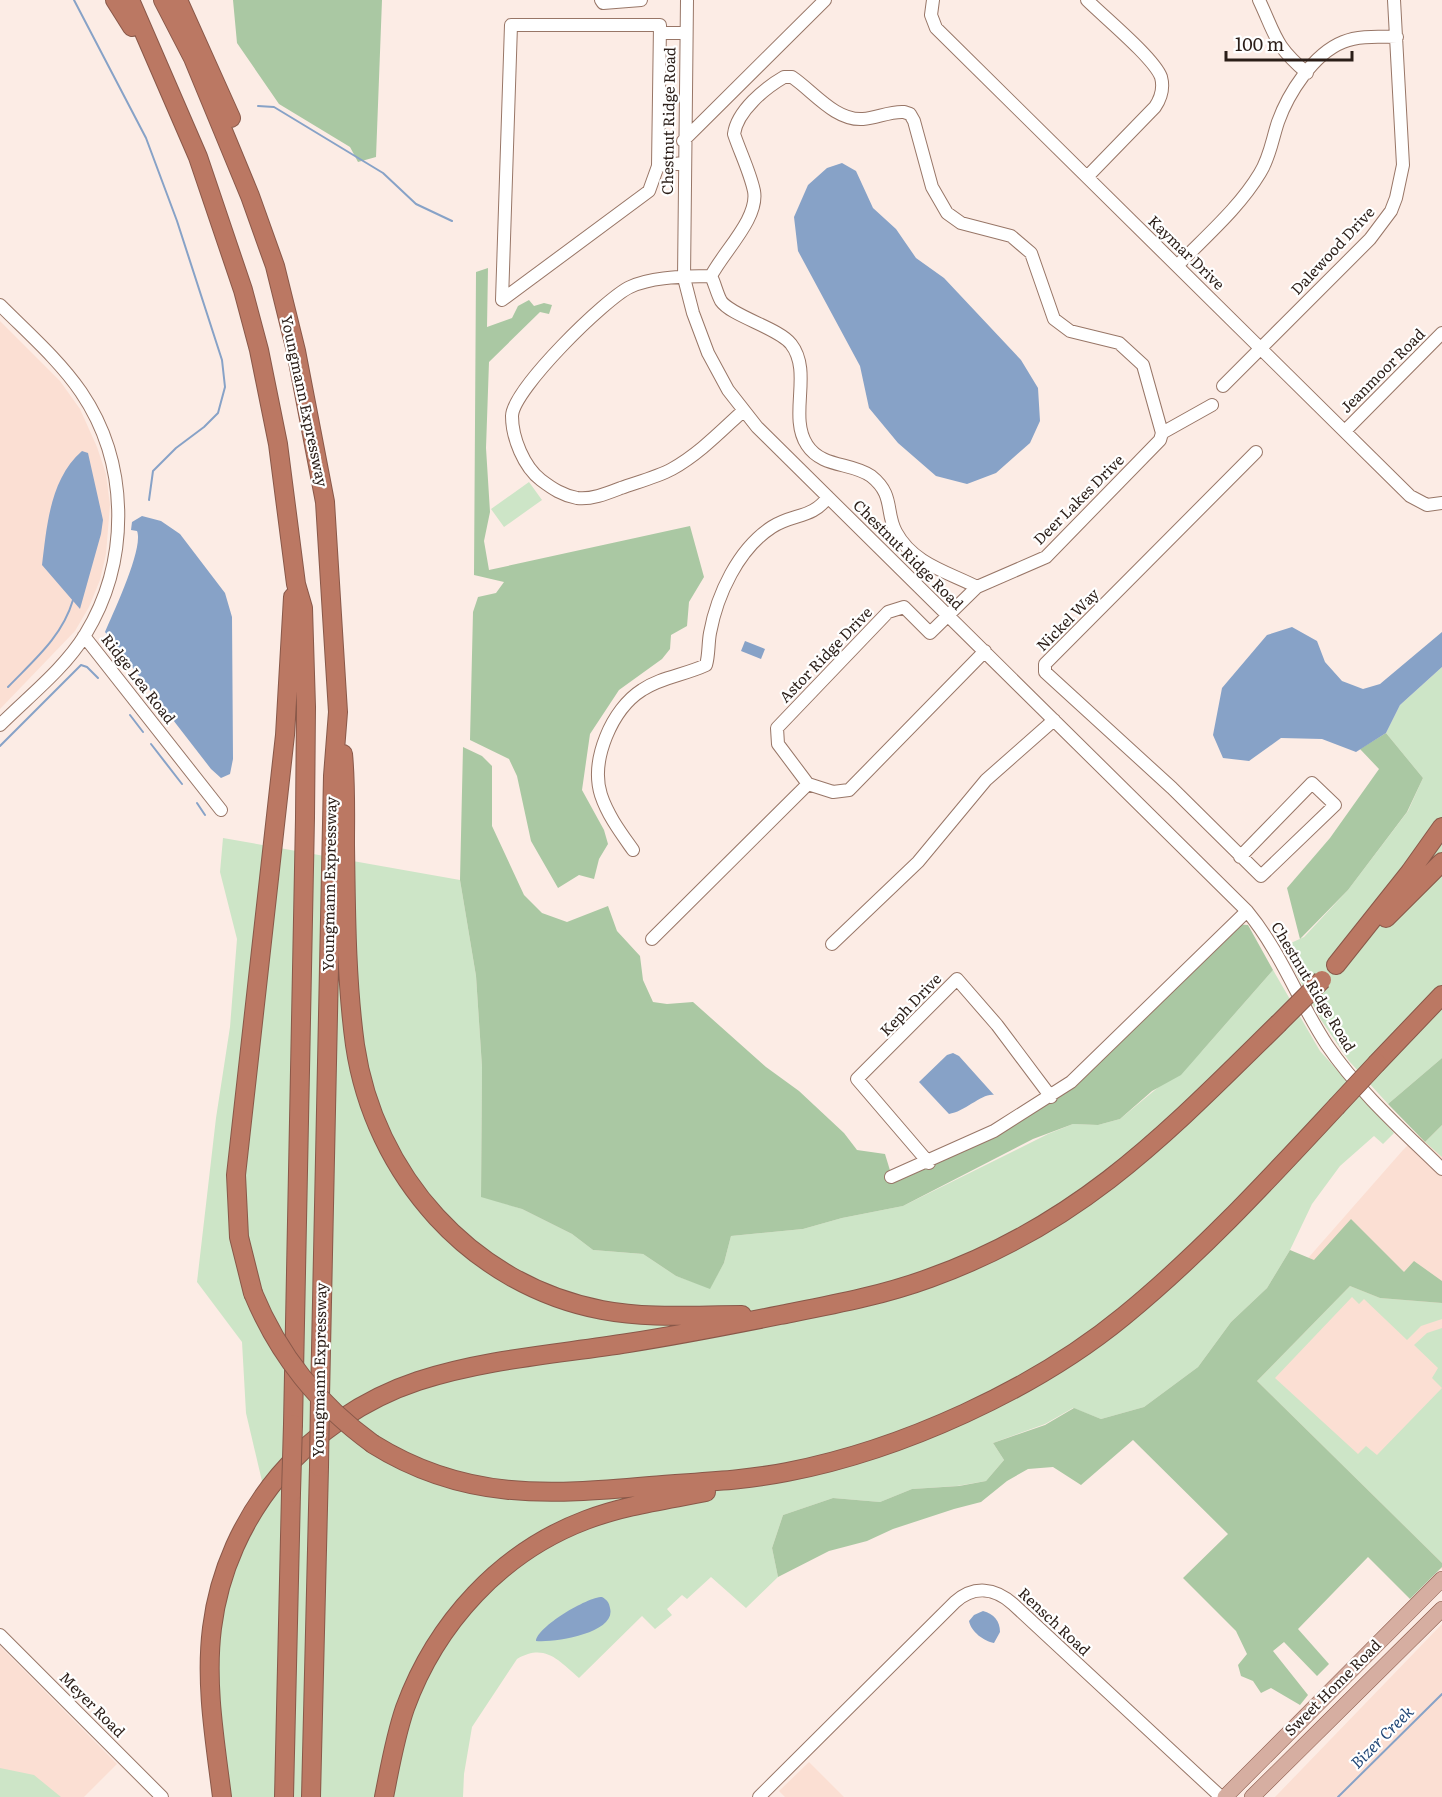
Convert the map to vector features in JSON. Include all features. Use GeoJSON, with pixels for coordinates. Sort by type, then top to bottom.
{"type":"FeatureCollection","features":[{"type":"Feature","properties":{"kind":"highway"},"geometry":{"type":"LineString","coordinates":[[115,0],[129,25],[149,43]]}},
{"type":"Feature","properties":{"kind":"highway","name":"Youngmann Expressway"},"geometry":{"type":"LineString","coordinates":[[130,0],[209,184],[255,335],[283,475],[296,584],[303,608],[306,707],[284,1797]]}},
{"type":"Feature","properties":{"kind":"highway","name":"Youngmann Expressway"},"geometry":{"type":"LineString","coordinates":[[163,0],[193,58],[225,133],[275,266],[296,351],[325,502],[338,712],[332,788],[311,1797]]}},
{"type":"Feature","properties":{"kind":"highway"},"geometry":{"type":"LineString","coordinates":[[178,0],[222,95],[258,187],[272,236],[275,266]]}},
{"type":"Feature","properties":{"kind":"highway"},"geometry":{"type":"LineString","coordinates":[[296,584],[291,609],[290,672],[285,735],[237,1167],[239,1237],[253,1293],[274,1338],[300,1377],[332,1411],[373,1444],[431,1474],[476,1487],[506,1492],[568,1492],[755,1478]]}},
{"type":"Feature","properties":{"kind":"highway"},"geometry":{"type":"LineString","coordinates":[[338,712],[345,777],[347,909],[355,1044],[374,1118],[387,1147],[410,1186],[440,1221],[487,1261],[525,1284],[569,1302],[613,1312],[659,1317],[783,1314]]}},
{"type":"Feature","properties":{"kind":"highway"},"geometry":{"type":"LineString","coordinates":[[1336,965],[1410,872],[1442,826]]}},
{"type":"Feature","properties":{"kind":"highway"},"geometry":{"type":"LineString","coordinates":[[222,1797],[210,1673],[212,1633],[219,1594],[234,1549],[256,1507],[284,1469],[321,1434],[371,1401],[431,1377],[477,1367],[708,1331],[858,1300],[916,1284],[988,1255],[1049,1222],[1095,1192],[1141,1156],[1442,862]]}},
{"type":"Feature","properties":{"kind":"highway"},"geometry":{"type":"LineString","coordinates":[[384,1797],[400,1725],[415,1682],[446,1629],[465,1605],[497,1573],[534,1546],[586,1520],[755,1478],[833,1462],[921,1432],[1003,1393],[1082,1348],[1125,1315],[1221,1228],[1442,995]]}},
{"type":"Feature","properties":{"kind":"main road","name":"Sweet Home Road"},"geometry":{"type":"LineString","coordinates":[[1225,1797],[1442,1579]]}},
{"type":"Feature","properties":{"kind":"main road","name":"Sweet Home Road"},"geometry":{"type":"LineString","coordinates":[[1252,1797],[1442,1609]]}},
{"type":"Feature","properties":{"kind":"street"},"geometry":{"type":"LineString","coordinates":[[601,0],[603,3],[641,0]]}},
{"type":"Feature","properties":{"kind":"street","name":"Chestnut Ridge Road"},"geometry":{"type":"LineString","coordinates":[[687,0],[683,141],[684,278],[693,313],[708,353],[743,411],[1247,911],[1267,936],[1327,1044],[1368,1096],[1442,1170]]}},
{"type":"Feature","properties":{"kind":"street"},"geometry":{"type":"LineString","coordinates":[[683,141],[825,0]]}},
{"type":"Feature","properties":{"kind":"street","name":"Kaymar Drive"},"geometry":{"type":"LineString","coordinates":[[933,0],[931,15],[936,28],[1410,496],[1427,505],[1442,503]]}},
{"type":"Feature","properties":{"kind":"street"},"geometry":{"type":"LineString","coordinates":[[1087,0],[1152,64],[1162,84],[1160,100],[1155,107],[1087,177]]}},
{"type":"Feature","properties":{"kind":"street"},"geometry":{"type":"LineString","coordinates":[[1259,0],[1274,37],[1287,56],[1307,73]]}},
{"type":"Feature","properties":{"kind":"street","name":"Dalewood Drive"},"geometry":{"type":"LineString","coordinates":[[1223,386],[1370,238],[1384,222],[1396,198],[1403,165],[1394,0]]}},
{"type":"Feature","properties":{"kind":"street"},"geometry":{"type":"LineString","coordinates":[[511,25],[660,25],[660,33],[658,166],[649,191],[501,300],[511,25]]}},
{"type":"Feature","properties":{"kind":"street"},"geometry":{"type":"LineString","coordinates":[[660,33],[686,33]]}},
{"type":"Feature","properties":{"kind":"street"},"geometry":{"type":"LineString","coordinates":[[1178,265],[1239,201],[1259,175],[1271,149],[1282,111],[1307,73],[1324,54],[1342,42],[1367,37],[1397,37]]}},
{"type":"Feature","properties":{"kind":"street"},"geometry":{"type":"LineString","coordinates":[[711,276],[731,244],[746,226],[754,208],[754,192],[734,134],[742,115],[769,87],[784,77],[792,77],[840,114],[850,118],[861,120],[899,112],[910,114],[914,121],[932,187],[947,213],[961,223],[1011,236],[1031,253],[1054,320],[1070,332],[1119,343],[1143,365],[1162,433]]}},
{"type":"Feature","properties":{"kind":"street"},"geometry":{"type":"LineString","coordinates":[[658,166],[683,163]]}},
{"type":"Feature","properties":{"kind":"street"},"geometry":{"type":"LineString","coordinates":[[711,276],[633,285],[602,306],[525,386],[512,414],[516,442],[534,474],[557,492],[580,498],[604,494],[672,469],[699,450],[743,411]]}},
{"type":"Feature","properties":{"kind":"street"},"geometry":{"type":"LineString","coordinates":[[711,276],[722,303],[790,343],[799,361],[801,429],[807,445],[829,463],[859,469],[872,478],[885,492],[894,530],[902,543],[942,573],[977,587]]}},
{"type":"Feature","properties":{"kind":"street","name":"Ridge Lea Road"},"geometry":{"type":"LineString","coordinates":[[0,306],[81,392],[100,428],[113,464],[119,506],[116,551],[104,596],[84,636],[221,810]]}},
{"type":"Feature","properties":{"kind":"street","name":"Jeanmoor Road"},"geometry":{"type":"LineString","coordinates":[[1344,431],[1442,333]]}},
{"type":"Feature","properties":{"kind":"street","name":"Deer Lakes Drive"},"geometry":{"type":"LineString","coordinates":[[949,617],[977,587],[1046,557],[1160,440],[1162,433],[1212,405]]}},
{"type":"Feature","properties":{"kind":"street","name":"Nickel Way"},"geometry":{"type":"LineString","coordinates":[[1240,857],[1312,783],[1335,805],[1263,876],[1240,857],[1172,788],[1045,672],[1045,664],[1256,452]]}},
{"type":"Feature","properties":{"kind":"street"},"geometry":{"type":"LineString","coordinates":[[633,850],[614,824],[600,794],[598,768],[607,735],[618,712],[640,690],[665,678],[706,665],[710,634],[720,596],[737,564],[771,527],[793,517],[819,510],[828,497]]}},
{"type":"Feature","properties":{"kind":"street","name":"Astor Ridge Drive"},"geometry":{"type":"LineString","coordinates":[[808,784],[778,744],[777,728],[888,612],[904,607],[930,633],[949,617]]}},
{"type":"Feature","properties":{"kind":"street"},"geometry":{"type":"LineString","coordinates":[[0,725],[84,636]]}},
{"type":"Feature","properties":{"kind":"street"},"geometry":{"type":"LineString","coordinates":[[652,939],[808,784],[833,792],[849,790],[985,651]]}},
{"type":"Feature","properties":{"kind":"street"},"geometry":{"type":"LineString","coordinates":[[832,944],[918,862],[986,780],[1054,720]]}},
{"type":"Feature","properties":{"kind":"street"},"geometry":{"type":"LineString","coordinates":[[891,1178],[929,1163],[994,1131],[1051,1097],[1099,1058],[1247,911]]}},
{"type":"Feature","properties":{"kind":"street","name":"Keph Drive"},"geometry":{"type":"LineString","coordinates":[[929,1163],[857,1079],[957,980],[997,1025],[1051,1097]]}},
{"type":"Feature","properties":{"kind":"street","name":"Rensch Road"},"geometry":{"type":"LineString","coordinates":[[759,1797],[955,1602],[965,1594],[984,1590],[1002,1595],[1013,1604],[1221,1797]]}},
{"type":"Feature","properties":{"kind":"street","name":"Meyer Road"},"geometry":{"type":"LineString","coordinates":[[0,1635],[162,1797]]}},
{"type":"Feature","properties":{"kind":"shaded area"},"geometry":{"type":"Polygon","coordinates":[[[0,321],[60,381],[80,409],[106,474],[110,505],[106,554],[100,580],[89,607],[75,631],[0,709],[0,321]]]}},
{"type":"Feature","properties":{"kind":"shaded area"},"geometry":{"type":"Polygon","coordinates":[[[1442,1112],[1442,1570],[1223,1355],[1403,1150],[1442,1112]]]}},
{"type":"Feature","properties":{"kind":"shaded area"},"geometry":{"type":"Polygon","coordinates":[[[1442,1624],[1442,1797],[1275,1797],[1442,1624]]]}},
{"type":"Feature","properties":{"kind":"shaded area"},"geometry":{"type":"Polygon","coordinates":[[[0,1646],[117,1764],[84,1797],[0,1797],[0,1646]]]}},
{"type":"Feature","properties":{"kind":"shaded area"},"geometry":{"type":"Polygon","coordinates":[[[809,1762],[844,1797],[785,1797],[779,1791],[809,1762]]]}},
{"type":"Feature","properties":{"kind":"green space"},"geometry":{"type":"Polygon","coordinates":[[[233,0],[382,0],[376,157],[358,162],[350,147],[279,104],[237,43],[233,0]]]}},
{"type":"Feature","properties":{"kind":"green space"},"geometry":{"type":"Polygon","coordinates":[[[488,268],[487,327],[512,318],[518,306],[529,300],[534,306],[544,303],[552,305],[549,314],[540,312],[489,362],[486,448],[490,512],[484,541],[489,570],[690,526],[704,577],[689,602],[687,626],[671,635],[670,649],[662,659],[619,690],[590,734],[582,790],[604,830],[608,844],[599,859],[594,879],[579,875],[558,888],[531,841],[517,776],[509,759],[470,740],[473,612],[478,597],[496,593],[504,582],[474,575],[476,272],[488,268]]]}},
{"type":"Feature","properties":{"kind":"green space"},"geometry":{"type":"Polygon","coordinates":[[[529,482],[542,500],[504,527],[491,509],[529,482]]]}},
{"type":"Feature","properties":{"kind":"green space"},"geometry":{"type":"Polygon","coordinates":[[[1442,667],[1442,1058],[1388,1104],[1349,1061],[1321,1020],[1282,947],[1304,937],[1348,890],[1408,811],[1423,778],[1386,733],[1400,705],[1442,667]]]}},
{"type":"Feature","properties":{"kind":"green space"},"geometry":{"type":"Polygon","coordinates":[[[1386,733],[1423,778],[1407,812],[1348,890],[1300,939],[1287,888],[1330,838],[1379,769],[1360,749],[1386,733]]]}},
{"type":"Feature","properties":{"kind":"green space"},"geometry":{"type":"Polygon","coordinates":[[[463,747],[482,756],[492,766],[492,826],[524,895],[542,913],[567,922],[608,906],[617,931],[640,956],[643,980],[653,1002],[667,1004],[693,1002],[766,1067],[799,1091],[844,1133],[857,1150],[885,1154],[892,1177],[1051,1097],[1234,924],[1248,925],[1273,970],[1181,1075],[1152,1091],[1120,1119],[1098,1125],[1073,1124],[1033,1139],[903,1206],[842,1218],[803,1229],[731,1236],[724,1263],[710,1289],[676,1276],[643,1254],[593,1250],[572,1234],[522,1209],[481,1197],[482,1067],[476,976],[460,880],[463,747]]]}},
{"type":"Feature","properties":{"kind":"green space"},"geometry":{"type":"Polygon","coordinates":[[[223,838],[460,880],[476,976],[482,1067],[481,1196],[522,1209],[572,1234],[593,1250],[643,1254],[676,1276],[710,1288],[724,1263],[731,1236],[803,1229],[842,1218],[903,1206],[1048,1134],[1073,1124],[1098,1125],[1120,1119],[1202,1051],[1273,970],[1320,1051],[1394,1133],[1383,1144],[1374,1136],[1340,1166],[1312,1204],[1290,1250],[1267,1288],[1231,1322],[1198,1367],[1144,1407],[1101,1419],[1073,1408],[1045,1424],[993,1443],[1004,1460],[986,1481],[957,1486],[912,1489],[880,1502],[833,1498],[783,1515],[772,1548],[778,1577],[746,1608],[711,1577],[687,1599],[682,1595],[667,1609],[672,1615],[655,1629],[642,1616],[579,1678],[558,1660],[543,1653],[527,1654],[517,1659],[472,1727],[464,1774],[463,1797],[222,1797],[212,1625],[265,1494],[246,1413],[242,1342],[197,1282],[216,1118],[230,1027],[237,939],[220,872],[223,838]]]}},
{"type":"Feature","properties":{"kind":"green space"},"geometry":{"type":"Polygon","coordinates":[[[1442,1058],[1442,1125],[1425,1142],[1388,1104],[1442,1058]]]}},
{"type":"Feature","properties":{"kind":"green space"},"geometry":{"type":"Polygon","coordinates":[[[1442,1125],[1442,1157],[1425,1142],[1442,1125]]]}},
{"type":"Feature","properties":{"kind":"green space"},"geometry":{"type":"Polygon","coordinates":[[[1351,1219],[1404,1272],[1414,1261],[1442,1281],[1442,1303],[1380,1298],[1350,1286],[1257,1381],[1442,1563],[1442,1567],[1410,1599],[1368,1557],[1298,1629],[1329,1664],[1317,1676],[1284,1642],[1273,1651],[1308,1695],[1300,1705],[1271,1688],[1261,1693],[1253,1681],[1241,1676],[1238,1665],[1247,1654],[1236,1631],[1183,1578],[1228,1534],[1133,1440],[1081,1485],[1053,1467],[1028,1469],[1007,1481],[981,1502],[893,1529],[867,1541],[829,1551],[778,1577],[772,1548],[783,1515],[833,1498],[880,1502],[912,1489],[959,1486],[986,1481],[1004,1460],[993,1443],[1045,1425],[1074,1408],[1101,1419],[1144,1407],[1198,1367],[1231,1322],[1267,1288],[1290,1250],[1314,1260],[1351,1219]]]}},
{"type":"Feature","properties":{"kind":"green space"},"geometry":{"type":"Polygon","coordinates":[[[1350,1286],[1380,1298],[1442,1303],[1442,1319],[1421,1326],[1407,1340],[1364,1299],[1359,1304],[1352,1297],[1275,1378],[1358,1454],[1366,1446],[1377,1455],[1442,1388],[1442,1563],[1257,1381],[1350,1286]]]}},
{"type":"Feature","properties":{"kind":"green space"},"geometry":{"type":"Polygon","coordinates":[[[1442,1328],[1442,1388],[1432,1378],[1438,1368],[1414,1345],[1427,1333],[1442,1328]]]}},
{"type":"Feature","properties":{"kind":"green space"},"geometry":{"type":"Polygon","coordinates":[[[0,1768],[34,1775],[61,1797],[0,1797],[0,1768]]]}},
{"type":"Feature","properties":{"kind":"water"},"geometry":{"type":"Polygon","coordinates":[[[842,163],[856,171],[873,208],[896,229],[916,258],[944,278],[1021,360],[1038,388],[1040,421],[1030,443],[996,473],[967,484],[936,476],[898,443],[869,408],[860,366],[798,251],[794,217],[808,185],[827,168],[842,163]]]}},
{"type":"Feature","properties":{"kind":"water"},"geometry":{"type":"Polygon","coordinates":[[[82,451],[88,453],[103,520],[80,609],[42,565],[48,519],[57,489],[71,462],[82,451]]]}},
{"type":"Feature","properties":{"kind":"water"},"geometry":{"type":"Polygon","coordinates":[[[142,516],[161,521],[180,534],[225,593],[232,617],[233,759],[230,774],[221,778],[211,769],[105,632],[127,581],[136,551],[137,531],[131,530],[132,522],[142,516]]]}},
{"type":"Feature","properties":{"kind":"water"},"geometry":{"type":"Polygon","coordinates":[[[1292,627],[1317,641],[1325,662],[1342,681],[1363,689],[1380,684],[1442,632],[1442,667],[1400,705],[1386,733],[1356,752],[1322,739],[1281,738],[1249,761],[1223,758],[1213,735],[1222,688],[1267,635],[1292,627]]]}},
{"type":"Feature","properties":{"kind":"water"},"geometry":{"type":"Polygon","coordinates":[[[745,641],[765,649],[761,659],[741,651],[745,641]]]}},
{"type":"Feature","properties":{"kind":"water"},"geometry":{"type":"Polygon","coordinates":[[[953,1053],[959,1056],[994,1095],[984,1097],[949,1114],[919,1082],[947,1055],[953,1053]]]}},
{"type":"Feature","properties":{"kind":"water"},"geometry":{"type":"Polygon","coordinates":[[[602,1597],[610,1608],[610,1617],[604,1624],[582,1635],[536,1641],[553,1621],[586,1602],[602,1597]]]}},
{"type":"Feature","properties":{"kind":"water"},"geometry":{"type":"Polygon","coordinates":[[[983,1611],[998,1621],[1000,1632],[994,1643],[978,1635],[970,1625],[969,1621],[974,1615],[983,1611]]]}},
{"type":"Feature","properties":{"kind":"waterway"},"geometry":{"type":"LineString","coordinates":[[74,0],[146,138],[177,221],[222,360],[225,387],[218,413],[176,448],[153,471],[149,500]]}},
{"type":"Feature","properties":{"kind":"waterway"},"geometry":{"type":"LineString","coordinates":[[258,106],[274,107],[383,173],[416,204],[452,221]]}},
{"type":"Feature","properties":{"kind":"waterway"},"geometry":{"type":"LineString","coordinates":[[8,687],[54,637],[73,600]]}},
{"type":"Feature","properties":{"kind":"waterway"},"geometry":{"type":"LineString","coordinates":[[0,746],[81,665],[87,667],[98,678]]}},
{"type":"Feature","properties":{"kind":"waterway"},"geometry":{"type":"LineString","coordinates":[[130,715],[143,732]]}},
{"type":"Feature","properties":{"kind":"waterway"},"geometry":{"type":"LineString","coordinates":[[151,744],[182,784]]}},
{"type":"Feature","properties":{"kind":"waterway"},"geometry":{"type":"LineString","coordinates":[[197,803],[205,815]]}},
{"type":"Feature","properties":{"kind":"waterway","name":"Bizer Creek"},"geometry":{"type":"LineString","coordinates":[[1338,1797],[1442,1694]]}}]}
